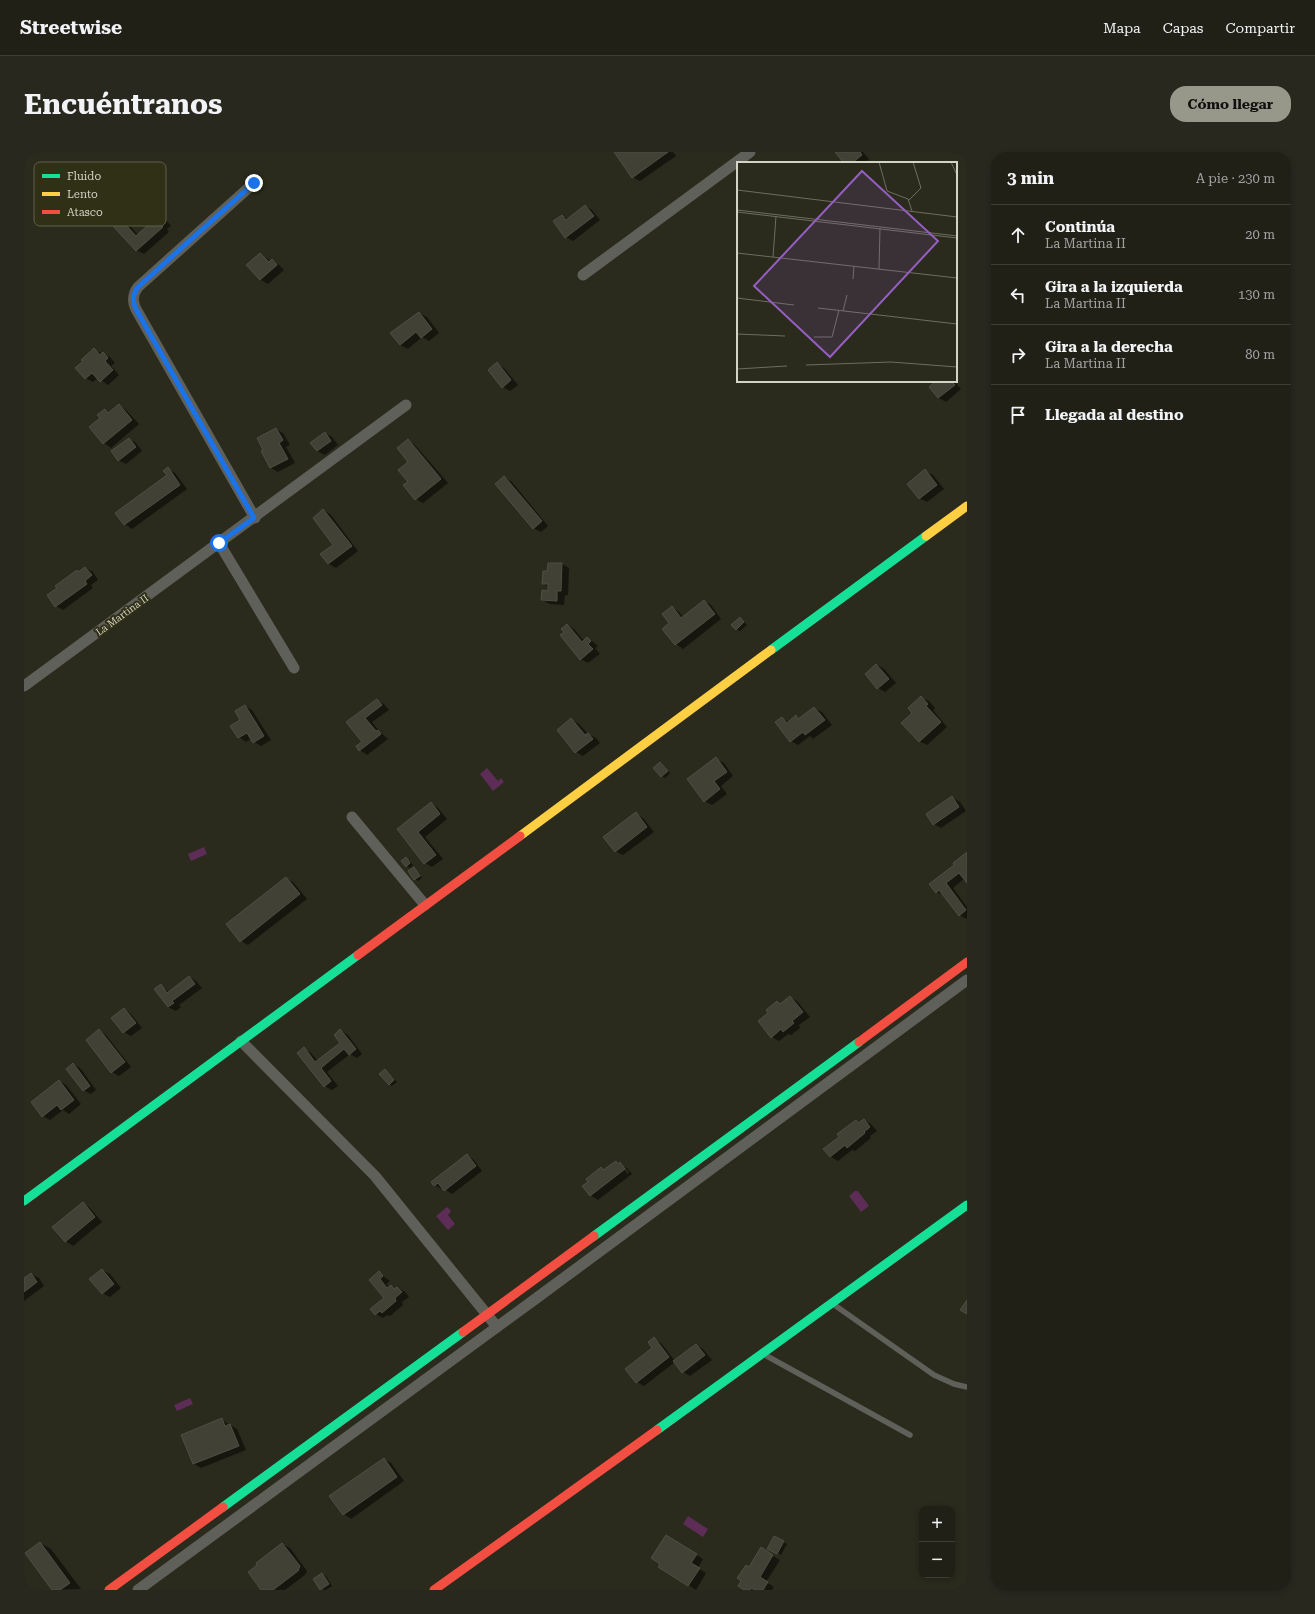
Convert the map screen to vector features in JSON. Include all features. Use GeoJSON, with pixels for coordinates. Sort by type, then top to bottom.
{"type":"FeatureCollection","features":[{"type":"Feature","properties":{"kind":"street"},"geometry":{"type":"LineString","coordinates":[[584,275],[750,152]]}},
{"type":"Feature","properties":{"kind":"street"},"geometry":{"type":"LineString","coordinates":[[254,183],[138,287],[135,291],[133,301],[137,311],[254,518]]}},
{"type":"Feature","properties":{"kind":"street","name":"La Martina II"},"geometry":{"type":"LineString","coordinates":[[24,686],[406,405]]}},
{"type":"Feature","properties":{"kind":"street"},"geometry":{"type":"LineString","coordinates":[[24,1202],[967,506]]}},
{"type":"Feature","properties":{"kind":"street"},"geometry":{"type":"LineString","coordinates":[[219,543],[294,668]]}},
{"type":"Feature","properties":{"kind":"street"},"geometry":{"type":"LineString","coordinates":[[352,817],[425,905]]}},
{"type":"Feature","properties":{"kind":"street"},"geometry":{"type":"LineString","coordinates":[[109,1590],[967,962]]}},
{"type":"Feature","properties":{"kind":"street"},"geometry":{"type":"LineString","coordinates":[[138,1590],[967,980]]}},
{"type":"Feature","properties":{"kind":"street"},"geometry":{"type":"LineString","coordinates":[[241,1041],[375,1176],[497,1327]]}},
{"type":"Feature","properties":{"kind":"street"},"geometry":{"type":"LineString","coordinates":[[434,1590],[763,1354],[967,1205]]}},
{"type":"Feature","properties":{"kind":"lane"},"geometry":{"type":"LineString","coordinates":[[832,1304],[934,1375],[954,1384],[967,1387]]}},
{"type":"Feature","properties":{"kind":"lane"},"geometry":{"type":"LineString","coordinates":[[763,1354],[910,1435]]}},
{"type":"Feature","properties":{"kind":"shaded area"},"geometry":{"type":"Polygon","coordinates":[[[487,768],[498,781],[501,778],[504,782],[493,791],[480,774],[487,768]]]}},
{"type":"Feature","properties":{"kind":"shaded area"},"geometry":{"type":"Polygon","coordinates":[[[204,847],[207,854],[191,861],[188,854],[204,847]]]}},
{"type":"Feature","properties":{"kind":"shaded area"},"geometry":{"type":"Polygon","coordinates":[[[855,1191],[858,1191],[869,1206],[861,1212],[849,1196],[855,1191]]]}},
{"type":"Feature","properties":{"kind":"shaded area"},"geometry":{"type":"Polygon","coordinates":[[[447,1207],[451,1211],[448,1215],[455,1224],[448,1230],[436,1216],[447,1207]]]}},
{"type":"Feature","properties":{"kind":"shaded area"},"geometry":{"type":"Polygon","coordinates":[[[190,1398],[193,1404],[177,1411],[174,1405],[190,1398]]]}},
{"type":"Feature","properties":{"kind":"shaded area"},"geometry":{"type":"Polygon","coordinates":[[[688,1516],[708,1529],[703,1537],[683,1524],[688,1516]]]}},
{"type":"Feature","properties":{"kind":"building"},"geometry":{"type":"Polygon","coordinates":[[[614,152],[668,152],[632,178],[614,152]]]}},
{"type":"Feature","properties":{"kind":"building"},"geometry":{"type":"Polygon","coordinates":[[[835,152],[860,152],[862,155],[853,162],[840,162],[842,161],[835,152]]]}},
{"type":"Feature","properties":{"kind":"building"},"geometry":{"type":"Polygon","coordinates":[[[585,205],[594,216],[565,238],[553,221],[562,215],[566,220],[585,205]]]}},
{"type":"Feature","properties":{"kind":"building"},"geometry":{"type":"Polygon","coordinates":[[[113,226],[127,226],[136,236],[147,226],[163,227],[136,251],[113,226]]]}},
{"type":"Feature","properties":{"kind":"building"},"geometry":{"type":"Polygon","coordinates":[[[260,253],[269,262],[272,259],[277,265],[260,280],[246,265],[260,253]]]}},
{"type":"Feature","properties":{"kind":"building"},"geometry":{"type":"Polygon","coordinates":[[[419,312],[432,329],[421,338],[416,332],[400,345],[390,333],[419,312]]]}},
{"type":"Feature","properties":{"kind":"building"},"geometry":{"type":"Polygon","coordinates":[[[94,348],[100,355],[103,352],[108,358],[105,361],[113,370],[100,382],[92,373],[85,379],[75,368],[94,348]]]}},
{"type":"Feature","properties":{"kind":"building"},"geometry":{"type":"Polygon","coordinates":[[[497,362],[511,380],[502,388],[488,370],[497,362]]]}},
{"type":"Feature","properties":{"kind":"building"},"geometry":{"type":"Polygon","coordinates":[[[935,382],[952,382],[955,385],[938,398],[929,387],[935,382]]]}},
{"type":"Feature","properties":{"kind":"building"},"geometry":{"type":"Polygon","coordinates":[[[119,404],[132,420],[103,444],[89,427],[100,418],[97,415],[105,409],[108,413],[119,404]]]}},
{"type":"Feature","properties":{"kind":"building"},"geometry":{"type":"Polygon","coordinates":[[[276,428],[283,440],[279,443],[288,459],[270,468],[261,451],[263,450],[257,438],[276,428]]]}},
{"type":"Feature","properties":{"kind":"building"},"geometry":{"type":"Polygon","coordinates":[[[325,432],[331,441],[317,451],[310,443],[325,432]]]}},
{"type":"Feature","properties":{"kind":"building"},"geometry":{"type":"Polygon","coordinates":[[[129,438],[136,447],[118,461],[111,451],[129,438]]]}},
{"type":"Feature","properties":{"kind":"building"},"geometry":{"type":"Polygon","coordinates":[[[408,439],[441,479],[415,500],[403,485],[408,482],[398,470],[408,462],[397,448],[408,439]]]}},
{"type":"Feature","properties":{"kind":"building"},"geometry":{"type":"Polygon","coordinates":[[[168,467],[180,485],[124,525],[115,513],[167,475],[163,471],[168,467]]]}},
{"type":"Feature","properties":{"kind":"building"},"geometry":{"type":"Polygon","coordinates":[[[925,469],[937,485],[919,499],[907,484],[925,469]]]}},
{"type":"Feature","properties":{"kind":"building"},"geometry":{"type":"Polygon","coordinates":[[[504,476],[542,521],[533,529],[495,484],[504,476]]]}},
{"type":"Feature","properties":{"kind":"building"},"geometry":{"type":"Polygon","coordinates":[[[323,509],[352,546],[328,564],[320,554],[333,545],[313,518],[323,509]]]}},
{"type":"Feature","properties":{"kind":"building"},"geometry":{"type":"Polygon","coordinates":[[[548,563],[562,563],[561,591],[557,591],[557,601],[541,600],[542,590],[548,591],[548,584],[542,584],[543,571],[547,571],[548,563]]]}},
{"type":"Feature","properties":{"kind":"building"},"geometry":{"type":"Polygon","coordinates":[[[85,567],[92,575],[85,581],[87,584],[55,607],[47,595],[57,588],[55,586],[77,570],[78,572],[85,567]]]}},
{"type":"Feature","properties":{"kind":"building"},"geometry":{"type":"Polygon","coordinates":[[[704,600],[715,614],[675,645],[662,629],[669,623],[662,614],[672,606],[681,618],[704,600]]]}},
{"type":"Feature","properties":{"kind":"building"},"geometry":{"type":"Polygon","coordinates":[[[740,617],[744,622],[736,630],[731,625],[740,617]]]}},
{"type":"Feature","properties":{"kind":"building"},"geometry":{"type":"Polygon","coordinates":[[[567,624],[582,642],[587,637],[591,641],[588,644],[593,649],[580,660],[560,635],[564,632],[561,629],[567,624]]]}},
{"type":"Feature","properties":{"kind":"building"},"geometry":{"type":"Polygon","coordinates":[[[876,664],[889,679],[877,689],[865,674],[876,664]]]}},
{"type":"Feature","properties":{"kind":"building"},"geometry":{"type":"Polygon","coordinates":[[[921,696],[928,704],[926,706],[941,722],[919,742],[901,723],[912,713],[908,708],[921,696]]]}},
{"type":"Feature","properties":{"kind":"building"},"geometry":{"type":"Polygon","coordinates":[[[377,699],[382,705],[365,718],[376,731],[378,730],[381,734],[359,751],[356,746],[362,742],[346,722],[377,699]]]}},
{"type":"Feature","properties":{"kind":"building"},"geometry":{"type":"Polygon","coordinates":[[[245,705],[264,736],[253,743],[247,733],[238,738],[230,726],[240,720],[235,711],[245,705]]]}},
{"type":"Feature","properties":{"kind":"building"},"geometry":{"type":"Polygon","coordinates":[[[814,707],[825,720],[805,735],[803,732],[790,742],[775,722],[782,717],[787,723],[796,715],[798,719],[814,707]]]}},
{"type":"Feature","properties":{"kind":"building"},"geometry":{"type":"Polygon","coordinates":[[[571,718],[585,735],[588,733],[593,739],[575,753],[557,730],[571,718]]]}},
{"type":"Feature","properties":{"kind":"building"},"geometry":{"type":"Polygon","coordinates":[[[716,757],[727,772],[714,781],[720,789],[704,802],[687,779],[716,757]]]}},
{"type":"Feature","properties":{"kind":"building"},"geometry":{"type":"Polygon","coordinates":[[[660,762],[668,771],[661,777],[653,768],[660,762]]]}},
{"type":"Feature","properties":{"kind":"building"},"geometry":{"type":"Polygon","coordinates":[[[952,796],[959,807],[933,825],[926,814],[952,796]]]}},
{"type":"Feature","properties":{"kind":"building"},"geometry":{"type":"Polygon","coordinates":[[[431,802],[440,814],[418,832],[436,855],[424,864],[397,829],[431,802]]]}},
{"type":"Feature","properties":{"kind":"building"},"geometry":{"type":"Polygon","coordinates":[[[636,812],[647,827],[615,852],[603,837],[636,812]]]}},
{"type":"Feature","properties":{"kind":"building"},"geometry":{"type":"Polygon","coordinates":[[[967,852],[967,883],[959,873],[946,883],[966,910],[959,916],[939,890],[936,893],[929,884],[954,865],[953,863],[967,852]]]}},
{"type":"Feature","properties":{"kind":"building"},"geometry":{"type":"Polygon","coordinates":[[[406,857],[410,863],[406,867],[401,861],[406,857]]]}},
{"type":"Feature","properties":{"kind":"building"},"geometry":{"type":"Polygon","coordinates":[[[414,867],[420,876],[414,880],[408,871],[414,867]]]}},
{"type":"Feature","properties":{"kind":"building"},"geometry":{"type":"Polygon","coordinates":[[[286,877],[300,894],[240,942],[226,924],[286,877]]]}},
{"type":"Feature","properties":{"kind":"building"},"geometry":{"type":"Polygon","coordinates":[[[189,976],[195,984],[172,1001],[174,1003],[168,1007],[154,989],[161,984],[167,993],[189,976]]]}},
{"type":"Feature","properties":{"kind":"building"},"geometry":{"type":"Polygon","coordinates":[[[790,996],[803,1012],[792,1021],[794,1023],[783,1032],[781,1029],[771,1038],[758,1021],[768,1013],[766,1010],[777,1001],[780,1004],[790,996]]]}},
{"type":"Feature","properties":{"kind":"building"},"geometry":{"type":"Polygon","coordinates":[[[124,1008],[136,1023],[123,1033],[111,1018],[124,1008]]]}},
{"type":"Feature","properties":{"kind":"building"},"geometry":{"type":"Polygon","coordinates":[[[99,1029],[125,1062],[111,1073],[86,1040],[99,1029]]]}},
{"type":"Feature","properties":{"kind":"building"},"geometry":{"type":"Polygon","coordinates":[[[340,1029],[356,1049],[349,1055],[344,1049],[321,1068],[331,1081],[324,1087],[297,1053],[304,1047],[315,1062],[340,1043],[334,1035],[340,1029]]]}},
{"type":"Feature","properties":{"kind":"building"},"geometry":{"type":"Polygon","coordinates":[[[73,1063],[90,1086],[83,1091],[66,1069],[73,1063]]]}},
{"type":"Feature","properties":{"kind":"building"},"geometry":{"type":"Polygon","coordinates":[[[385,1069],[394,1080],[389,1085],[379,1074],[385,1069]]]}},
{"type":"Feature","properties":{"kind":"building"},"geometry":{"type":"Polygon","coordinates":[[[59,1080],[74,1100],[61,1110],[57,1105],[42,1117],[31,1102],[59,1080]]]}},
{"type":"Feature","properties":{"kind":"building"},"geometry":{"type":"Polygon","coordinates":[[[864,1119],[870,1127],[864,1132],[865,1133],[847,1148],[845,1145],[830,1157],[823,1149],[839,1137],[837,1134],[856,1120],[858,1123],[864,1119]]]}},
{"type":"Feature","properties":{"kind":"building"},"geometry":{"type":"Polygon","coordinates":[[[467,1154],[476,1166],[444,1191],[438,1183],[434,1186],[431,1182],[467,1154]]]}},
{"type":"Feature","properties":{"kind":"building"},"geometry":{"type":"Polygon","coordinates":[[[616,1161],[618,1164],[620,1162],[625,1169],[590,1196],[582,1186],[588,1182],[586,1179],[601,1167],[603,1170],[616,1161]]]}},
{"type":"Feature","properties":{"kind":"building"},"geometry":{"type":"Polygon","coordinates":[[[83,1202],[95,1217],[65,1242],[52,1227],[83,1202]]]}},
{"type":"Feature","properties":{"kind":"building"},"geometry":{"type":"Polygon","coordinates":[[[102,1269],[114,1284],[102,1294],[89,1279],[102,1269]]]}},
{"type":"Feature","properties":{"kind":"building"},"geometry":{"type":"Polygon","coordinates":[[[379,1271],[383,1276],[380,1279],[387,1288],[391,1285],[394,1289],[397,1287],[402,1292],[395,1298],[396,1301],[382,1313],[380,1311],[375,1315],[370,1309],[384,1298],[369,1280],[379,1271]]]}},
{"type":"Feature","properties":{"kind":"building"},"geometry":{"type":"Polygon","coordinates":[[[31,1273],[37,1282],[24,1292],[24,1278],[31,1273]]]}},
{"type":"Feature","properties":{"kind":"building"},"geometry":{"type":"Polygon","coordinates":[[[967,1300],[967,1314],[960,1310],[967,1300]]]}},
{"type":"Feature","properties":{"kind":"building"},"geometry":{"type":"Polygon","coordinates":[[[654,1337],[669,1357],[636,1383],[625,1369],[652,1348],[648,1342],[654,1337]]]}},
{"type":"Feature","properties":{"kind":"building"},"geometry":{"type":"Polygon","coordinates":[[[696,1344],[705,1355],[682,1373],[673,1361],[696,1344]]]}},
{"type":"Feature","properties":{"kind":"building"},"geometry":{"type":"Polygon","coordinates":[[[222,1418],[225,1426],[230,1424],[239,1446],[193,1464],[181,1435],[222,1418]]]}},
{"type":"Feature","properties":{"kind":"building"},"geometry":{"type":"Polygon","coordinates":[[[384,1458],[397,1477],[343,1515],[329,1496],[384,1458]]]}},
{"type":"Feature","properties":{"kind":"building"},"geometry":{"type":"Polygon","coordinates":[[[666,1535],[697,1554],[691,1563],[700,1568],[688,1586],[658,1567],[660,1564],[651,1558],[666,1535]]]}},
{"type":"Feature","properties":{"kind":"building"},"geometry":{"type":"Polygon","coordinates":[[[774,1536],[784,1541],[777,1554],[767,1549],[774,1536]]]}},
{"type":"Feature","properties":{"kind":"building"},"geometry":{"type":"Polygon","coordinates":[[[40,1542],[70,1583],[60,1590],[52,1590],[25,1553],[40,1542]]]}},
{"type":"Feature","properties":{"kind":"building"},"geometry":{"type":"Polygon","coordinates":[[[282,1543],[300,1566],[298,1571],[273,1590],[261,1590],[248,1572],[257,1565],[256,1563],[282,1543]]]}},
{"type":"Feature","properties":{"kind":"building"},"geometry":{"type":"Polygon","coordinates":[[[761,1547],[773,1555],[760,1577],[768,1582],[763,1590],[755,1590],[751,1588],[750,1590],[744,1590],[738,1586],[741,1581],[737,1578],[746,1565],[749,1567],[761,1547]]]}},
{"type":"Feature","properties":{"kind":"building"},"geometry":{"type":"Polygon","coordinates":[[[322,1573],[329,1584],[320,1590],[313,1579],[322,1573]]]}},
{"type":"Feature","properties":{"kind":"traffic: fast"},"geometry":{"type":"LineString","coordinates":[[771,650],[926,536]]}},
{"type":"Feature","properties":{"kind":"traffic: fast"},"geometry":{"type":"LineString","coordinates":[[24,1201],[358,955]]}},
{"type":"Feature","properties":{"kind":"traffic: fast"},"geometry":{"type":"LineString","coordinates":[[594,1236],[859,1042]]}},
{"type":"Feature","properties":{"kind":"traffic: fast"},"geometry":{"type":"LineString","coordinates":[[657,1430],[967,1205]]}},
{"type":"Feature","properties":{"kind":"traffic: fast"},"geometry":{"type":"LineString","coordinates":[[223,1507],[463,1332]]}},
{"type":"Feature","properties":{"kind":"traffic: slow"},"geometry":{"type":"LineString","coordinates":[[926,536],[967,506]]}},
{"type":"Feature","properties":{"kind":"traffic: slow"},"geometry":{"type":"LineString","coordinates":[[520,836],[771,650]]}},
{"type":"Feature","properties":{"kind":"traffic: jam"},"geometry":{"type":"LineString","coordinates":[[358,955],[520,836]]}},
{"type":"Feature","properties":{"kind":"traffic: jam"},"geometry":{"type":"LineString","coordinates":[[859,1042],[967,962]]}},
{"type":"Feature","properties":{"kind":"traffic: jam"},"geometry":{"type":"LineString","coordinates":[[463,1332],[594,1236]]}},
{"type":"Feature","properties":{"kind":"traffic: jam"},"geometry":{"type":"LineString","coordinates":[[434,1590],[657,1430]]}},
{"type":"Feature","properties":{"kind":"traffic: jam"},"geometry":{"type":"LineString","coordinates":[[109,1590],[223,1507]]}},
{"type":"Feature","properties":{"kind":"route"},"geometry":{"type":"LineString","coordinates":[[219,543],[254,518],[134,306],[133,296],[138,287],[254,183]]}}]}
